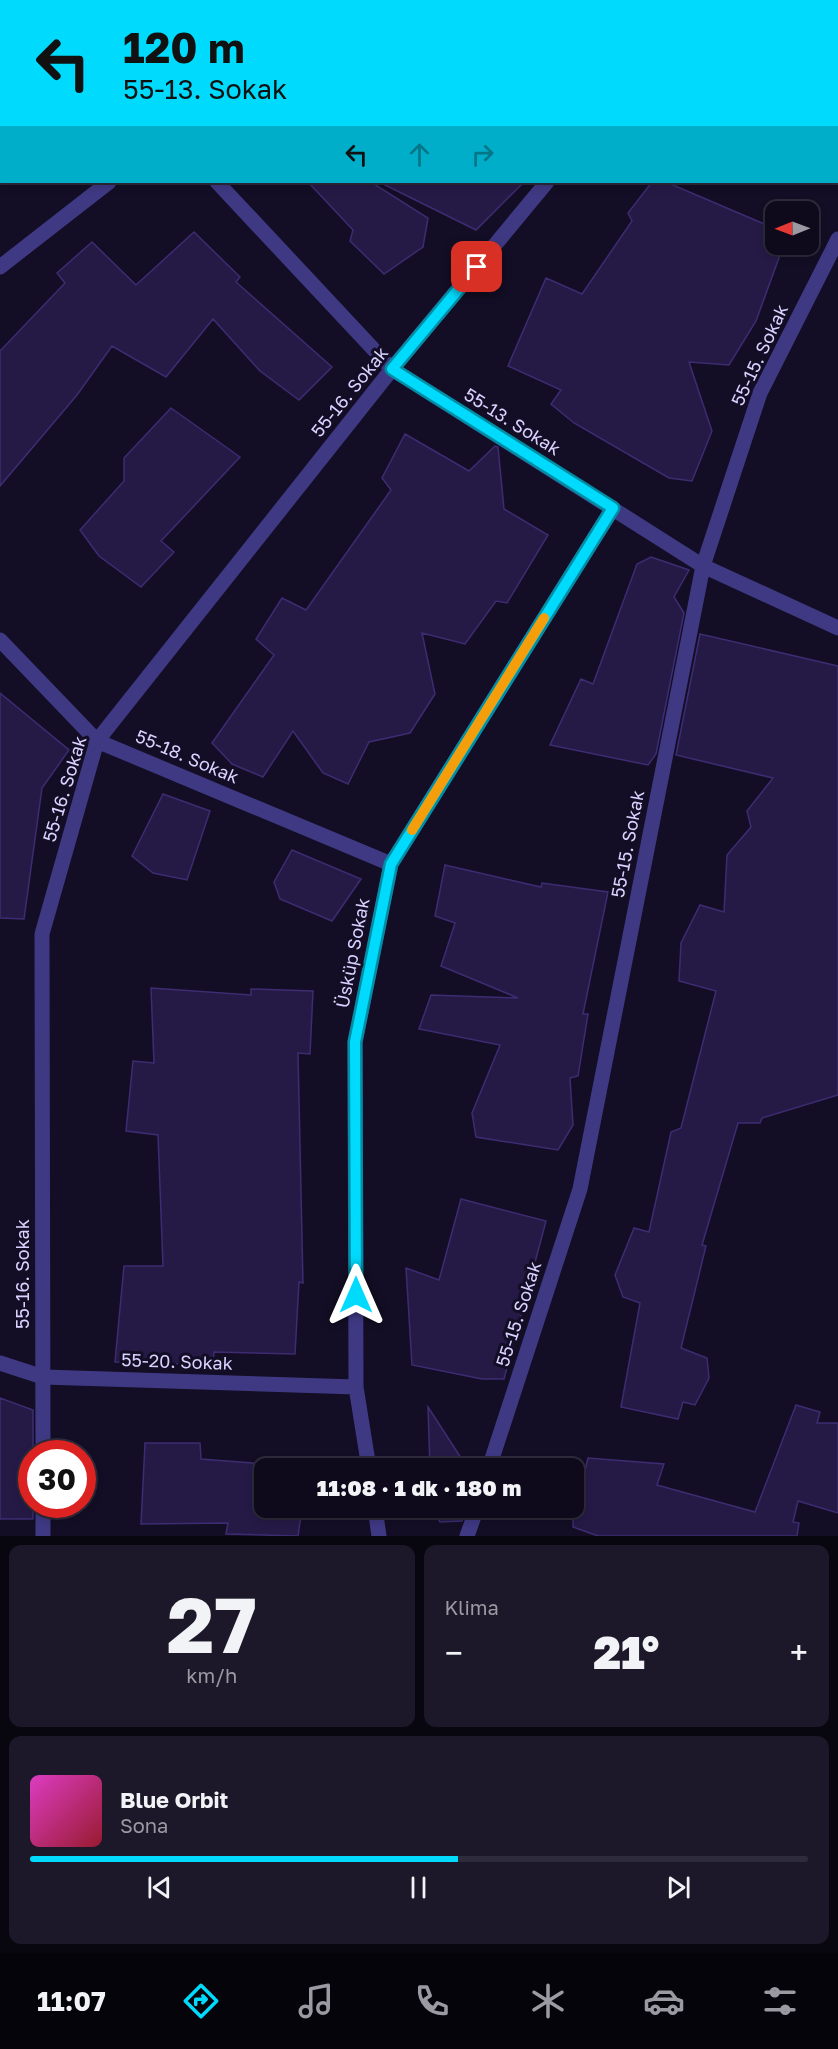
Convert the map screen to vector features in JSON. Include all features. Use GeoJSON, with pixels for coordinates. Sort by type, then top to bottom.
{"type":"FeatureCollection","features":[{"type":"Feature","properties":{"kind":"street"},"geometry":{"type":"LineString","coordinates":[[0,267],[107,183]]}},
{"type":"Feature","properties":{"kind":"street","name":"55-13. Sokak"},"geometry":{"type":"LineString","coordinates":[[218,183],[392,369],[703,566],[838,628]]}},
{"type":"Feature","properties":{"kind":"street","name":"55-16. Sokak"},"geometry":{"type":"LineString","coordinates":[[43,1440],[42,934],[97,741],[392,369],[546,183]]}},
{"type":"Feature","properties":{"kind":"street","name":"55-15. Sokak"},"geometry":{"type":"LineString","coordinates":[[492,1458],[580,1189],[703,566],[760,393],[838,239]]}},
{"type":"Feature","properties":{"kind":"street","name":"Üsküp Sokak"},"geometry":{"type":"LineString","coordinates":[[367,1458],[356,1387],[355,1042],[391,864],[613,508]]}},
{"type":"Feature","properties":{"kind":"street","name":"55-18. Sokak"},"geometry":{"type":"LineString","coordinates":[[0,640],[97,741],[391,864]]}},
{"type":"Feature","properties":{"kind":"street","name":"55-20. Sokak"},"geometry":{"type":"LineString","coordinates":[[0,1363],[43,1377],[356,1387]]}},
{"type":"Feature","properties":{"kind":"street"},"geometry":{"type":"LineString","coordinates":[[43,1518],[43,1536]]}},
{"type":"Feature","properties":{"kind":"street"},"geometry":{"type":"LineString","coordinates":[[376,1518],[379,1536]]}},
{"type":"Feature","properties":{"kind":"street"},"geometry":{"type":"LineString","coordinates":[[468,1536],[474,1518]]}},
{"type":"Feature","properties":{"kind":"building"},"geometry":{"type":"Polygon","coordinates":[[[309,183],[373,183],[428,218],[423,247],[384,274],[350,241],[353,230],[309,183]]]}},
{"type":"Feature","properties":{"kind":"building"},"geometry":{"type":"Polygon","coordinates":[[[381,183],[523,183],[476,230],[381,183]]]}},
{"type":"Feature","properties":{"kind":"building"},"geometry":{"type":"Polygon","coordinates":[[[651,183],[668,183],[765,224],[765,255],[780,255],[756,321],[729,365],[689,362],[712,431],[692,481],[669,478],[574,423],[551,404],[561,390],[508,366],[546,278],[582,294],[632,221],[628,213],[651,183]]]}},
{"type":"Feature","properties":{"kind":"building"},"geometry":{"type":"Polygon","coordinates":[[[194,232],[240,277],[236,282],[332,367],[299,400],[260,371],[213,319],[166,377],[112,346],[77,395],[0,486],[0,351],[65,283],[57,273],[92,242],[136,285],[194,232]]]}},
{"type":"Feature","properties":{"kind":"building"},"geometry":{"type":"Polygon","coordinates":[[[171,408],[240,457],[161,541],[174,552],[141,587],[99,556],[80,530],[124,481],[124,458],[171,408]]]}},
{"type":"Feature","properties":{"kind":"building"},"geometry":{"type":"Polygon","coordinates":[[[405,434],[469,471],[495,446],[498,447],[504,509],[548,535],[507,603],[496,601],[465,644],[422,633],[435,694],[410,733],[369,742],[348,784],[323,773],[293,731],[263,777],[232,764],[212,743],[274,655],[256,639],[282,598],[306,610],[391,490],[382,478],[405,434]]]}},
{"type":"Feature","properties":{"kind":"building"},"geometry":{"type":"Polygon","coordinates":[[[651,557],[689,570],[674,597],[684,613],[656,754],[648,765],[550,745],[581,679],[593,684],[637,564],[651,557]]]}},
{"type":"Feature","properties":{"kind":"building"},"geometry":{"type":"Polygon","coordinates":[[[700,634],[838,666],[838,1095],[762,1118],[760,1123],[738,1123],[702,1245],[706,1246],[681,1348],[707,1358],[709,1378],[695,1405],[683,1402],[678,1419],[621,1407],[640,1303],[623,1297],[615,1275],[634,1228],[649,1232],[671,1132],[681,1128],[716,991],[679,981],[681,943],[700,905],[724,912],[727,855],[751,827],[747,811],[773,778],[676,755],[700,634]]]}},
{"type":"Feature","properties":{"kind":"building"},"geometry":{"type":"Polygon","coordinates":[[[0,693],[69,750],[42,788],[24,919],[0,918],[0,693]]]}},
{"type":"Feature","properties":{"kind":"building"},"geometry":{"type":"Polygon","coordinates":[[[163,794],[210,811],[187,880],[153,873],[132,856],[163,794]]]}},
{"type":"Feature","properties":{"kind":"building"},"geometry":{"type":"Polygon","coordinates":[[[292,850],[361,879],[332,921],[280,899],[274,882],[292,850]]]}},
{"type":"Feature","properties":{"kind":"building"},"geometry":{"type":"Polygon","coordinates":[[[445,865],[541,887],[542,883],[608,892],[583,1014],[588,1014],[578,1076],[570,1078],[573,1125],[558,1150],[476,1137],[472,1113],[500,1045],[419,1029],[431,995],[518,998],[441,966],[455,923],[435,916],[445,865]]]}},
{"type":"Feature","properties":{"kind":"building"},"geometry":{"type":"Polygon","coordinates":[[[151,988],[251,995],[251,989],[313,991],[310,1054],[298,1053],[303,1283],[299,1282],[295,1354],[214,1352],[213,1365],[115,1362],[124,1266],[163,1266],[158,1135],[126,1131],[133,1061],[154,1063],[151,988]]]}},
{"type":"Feature","properties":{"kind":"building"},"geometry":{"type":"Polygon","coordinates":[[[461,1199],[546,1221],[504,1379],[482,1379],[412,1365],[406,1268],[439,1280],[461,1199]]]}},
{"type":"Feature","properties":{"kind":"building"},"geometry":{"type":"Polygon","coordinates":[[[0,1398],[33,1410],[33,1440],[18,1440],[18,1518],[33,1519],[0,1519],[0,1398]]]}},
{"type":"Feature","properties":{"kind":"building"},"geometry":{"type":"Polygon","coordinates":[[[796,1405],[820,1412],[817,1423],[838,1423],[838,1513],[798,1501],[793,1522],[799,1523],[797,1536],[598,1536],[573,1527],[573,1518],[584,1518],[584,1475],[588,1458],[664,1464],[657,1485],[755,1512],[796,1405]]]}},
{"type":"Feature","properties":{"kind":"building"},"geometry":{"type":"Polygon","coordinates":[[[428,1407],[461,1458],[430,1458],[428,1407]]]}},
{"type":"Feature","properties":{"kind":"building"},"geometry":{"type":"Polygon","coordinates":[[[145,1443],[200,1443],[201,1459],[254,1463],[254,1518],[301,1518],[298,1536],[226,1534],[228,1523],[141,1524],[145,1443]]]}},
{"type":"Feature","properties":{"kind":"building"},"geometry":{"type":"Polygon","coordinates":[[[438,1518],[463,1518],[462,1521],[440,1522],[438,1518]]]}},
{"type":"Feature","properties":{"kind":"slow traffic"},"geometry":{"type":"LineString","coordinates":[[412,830],[544,618]]}},
{"type":"Feature","properties":{"kind":"route"},"geometry":{"type":"LineString","coordinates":[[356,1295],[355,1042],[391,864],[613,508],[392,369],[477,267]]}}]}
